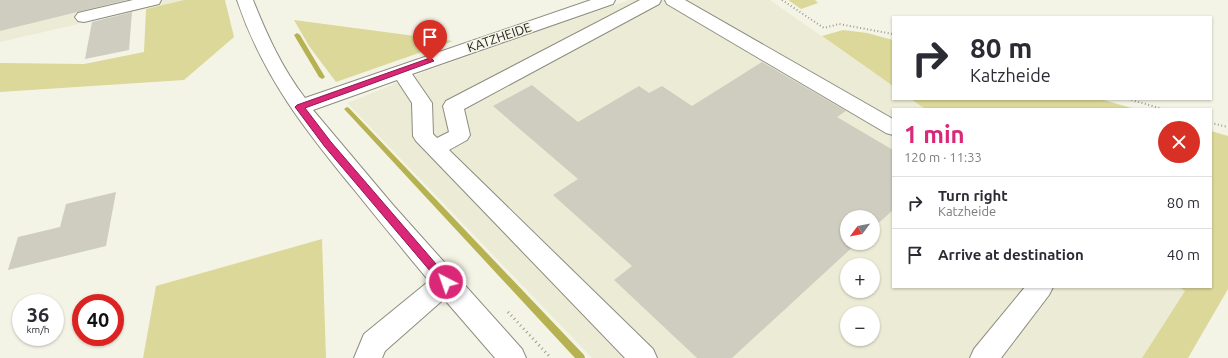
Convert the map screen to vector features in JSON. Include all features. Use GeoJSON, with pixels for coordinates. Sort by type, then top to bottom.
{"type":"FeatureCollection","features":[{"type":"Feature","properties":{"kind":"street"},"geometry":{"type":"LineString","coordinates":[[84,17],[154,0]]}},
{"type":"Feature","properties":{"kind":"street"},"geometry":{"type":"LineString","coordinates":[[245,0],[263,47],[275,70],[300,107],[328,144],[512,358]]}},
{"type":"Feature","properties":{"kind":"street","name":"KATZHEIDE"},"geometry":{"type":"LineString","coordinates":[[300,107],[607,0]]}},
{"type":"Feature","properties":{"kind":"street"},"geometry":{"type":"LineString","coordinates":[[435,148],[460,135],[453,106],[653,0]]}},
{"type":"Feature","properties":{"kind":"street"},"geometry":{"type":"LineString","coordinates":[[673,0],[892,127]]}},
{"type":"Feature","properties":{"kind":"street"},"geometry":{"type":"LineString","coordinates":[[400,71],[422,103],[423,136],[643,358]]}},
{"type":"Feature","properties":{"kind":"street"},"geometry":{"type":"LineString","coordinates":[[368,358],[374,343],[446,282]]}},
{"type":"Feature","properties":{"kind":"street"},"geometry":{"type":"LineString","coordinates":[[984,358],[1039,288]]}},
{"type":"Feature","properties":{"kind":"path"},"geometry":{"type":"LineString","coordinates":[[782,0],[824,28],[839,24],[892,34]]}},
{"type":"Feature","properties":{"kind":"path"},"geometry":{"type":"LineString","coordinates":[[1132,100],[1160,108]]}},
{"type":"Feature","properties":{"kind":"path"},"geometry":{"type":"LineString","coordinates":[[1212,123],[1228,128]]}},
{"type":"Feature","properties":{"kind":"path"},"geometry":{"type":"LineString","coordinates":[[508,311],[551,358]]}},
{"type":"Feature","properties":{"kind":"shaded area"},"geometry":{"type":"Polygon","coordinates":[[[0,0],[184,0],[0,42],[0,0]]]}},
{"type":"Feature","properties":{"kind":"shaded area"},"geometry":{"type":"Polygon","coordinates":[[[184,0],[225,0],[234,37],[184,80],[0,92],[0,63],[84,64],[144,52],[146,9],[184,0]]]}},
{"type":"Feature","properties":{"kind":"shaded area"},"geometry":{"type":"Polygon","coordinates":[[[629,0],[770,0],[892,85],[892,100],[912,100],[924,108],[892,108],[892,288],[1180,288],[1185,291],[1142,358],[592,358],[347,103],[429,70],[629,0]]]}},
{"type":"Feature","properties":{"kind":"shaded area"},"geometry":{"type":"Polygon","coordinates":[[[788,0],[815,0],[818,3],[801,9],[788,0]]]}},
{"type":"Feature","properties":{"kind":"shaded area"},"geometry":{"type":"Polygon","coordinates":[[[294,20],[453,41],[336,82],[309,46],[294,20]]]}},
{"type":"Feature","properties":{"kind":"shaded area"},"geometry":{"type":"Polygon","coordinates":[[[843,30],[867,33],[892,40],[892,85],[822,36],[843,30]]]}},
{"type":"Feature","properties":{"kind":"shaded area"},"geometry":{"type":"Polygon","coordinates":[[[912,100],[1104,100],[1132,108],[924,108],[912,100]]]}},
{"type":"Feature","properties":{"kind":"shaded area"},"geometry":{"type":"Polygon","coordinates":[[[1212,131],[1228,136],[1228,289],[1188,358],[1142,358],[1185,291],[1180,288],[1212,288],[1212,131]]]}},
{"type":"Feature","properties":{"kind":"shaded area"},"geometry":{"type":"Polygon","coordinates":[[[322,239],[326,358],[143,358],[156,286],[322,239]]]}},
{"type":"Feature","properties":{"kind":"building"},"geometry":{"type":"Polygon","coordinates":[[[0,0],[126,0],[0,31],[0,0]]]}},
{"type":"Feature","properties":{"kind":"building"},"geometry":{"type":"Polygon","coordinates":[[[132,12],[129,50],[85,59],[92,22],[132,12]]]}},
{"type":"Feature","properties":{"kind":"building"},"geometry":{"type":"Polygon","coordinates":[[[762,62],[846,111],[837,117],[892,149],[892,211],[880,222],[880,210],[840,210],[840,250],[849,250],[732,358],[697,358],[614,280],[632,266],[553,195],[578,179],[493,106],[532,85],[578,122],[639,86],[649,93],[662,86],[692,106],[762,62]]]}},
{"type":"Feature","properties":{"kind":"building"},"geometry":{"type":"Polygon","coordinates":[[[116,192],[106,246],[8,270],[18,237],[60,227],[66,204],[116,192]]]}},
{"type":"Feature","properties":{"kind":"waterway"},"geometry":{"type":"LineString","coordinates":[[297,35],[322,77]]}},
{"type":"Feature","properties":{"kind":"waterway"},"geometry":{"type":"LineString","coordinates":[[347,109],[581,358]]}},
{"type":"Feature","properties":{"kind":"route"},"geometry":{"type":"LineString","coordinates":[[430,61],[300,107],[328,144],[446,282]]}}]}
